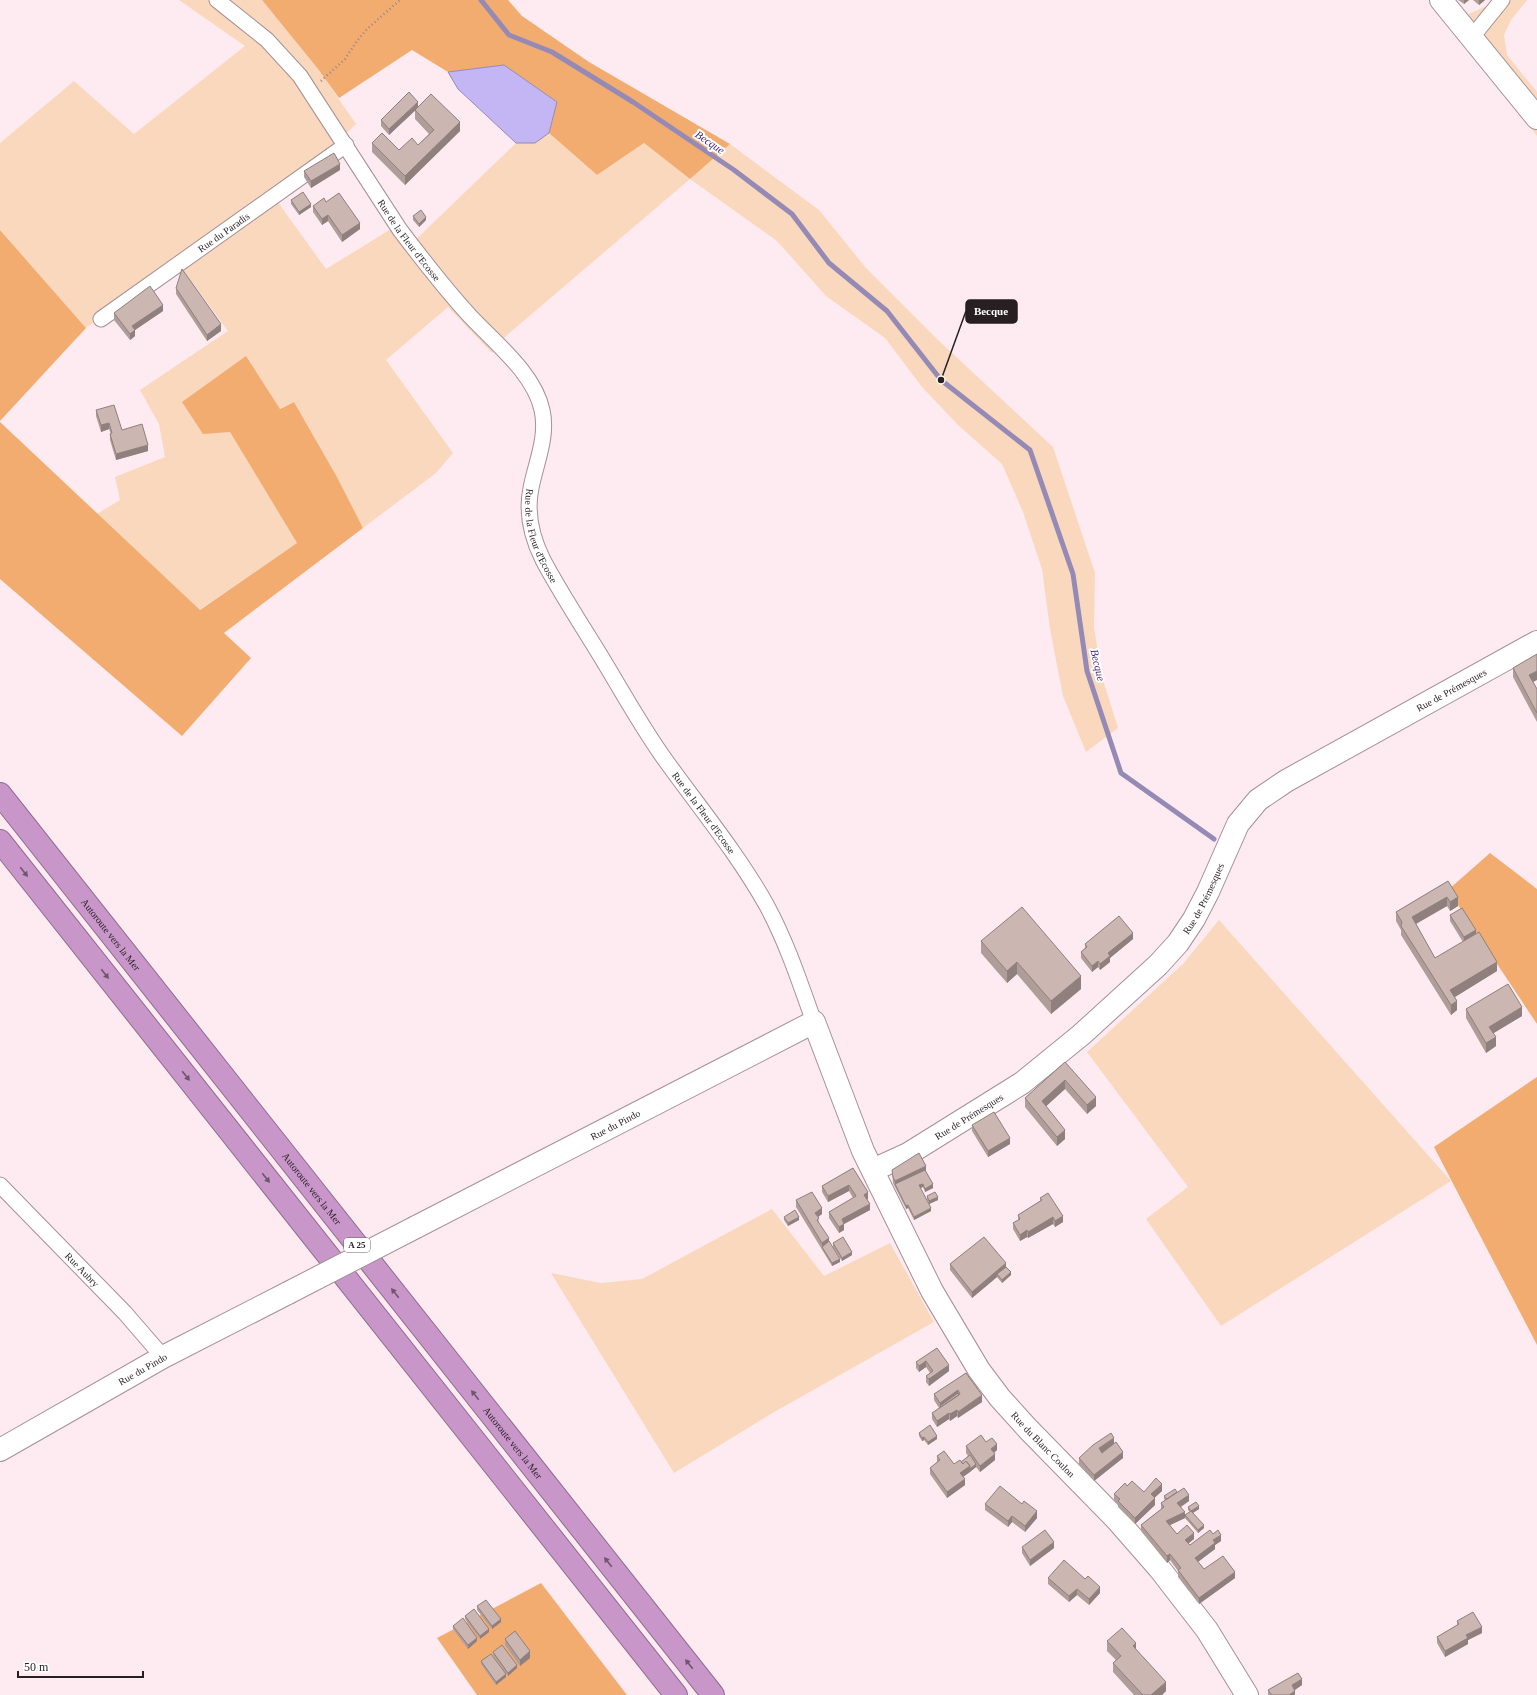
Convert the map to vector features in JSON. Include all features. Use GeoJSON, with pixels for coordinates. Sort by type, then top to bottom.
{"type":"FeatureCollection","features":[{"type":"Feature","properties":{"kind":"highway","name":"Autoroute vers la Mer"},"geometry":{"type":"LineString","coordinates":[[0,794],[713,1695]]}},
{"type":"Feature","properties":{"kind":"highway","name":"A 25"},"geometry":{"type":"LineString","coordinates":[[0,841],[676,1695]]}},
{"type":"Feature","properties":{"kind":"street","name":"Rue de la Fleur d'Ecosse"},"geometry":{"type":"LineString","coordinates":[[217,0],[255,30],[278,51],[311,91],[400,230],[415,250],[469,316],[522,372],[534,387],[541,405],[544,423],[542,442],[529,500],[531,525],[537,548],[554,579],[654,743],[766,904],[783,938],[814,1022]]}},
{"type":"Feature","properties":{"kind":"street"},"geometry":{"type":"LineString","coordinates":[[1441,0],[1537,118]]}},
{"type":"Feature","properties":{"kind":"street"},"geometry":{"type":"LineString","coordinates":[[1472,37],[1502,0]]}},
{"type":"Feature","properties":{"kind":"street","name":"Rue du Paradis"},"geometry":{"type":"LineString","coordinates":[[101,319],[346,144]]}},
{"type":"Feature","properties":{"kind":"street","name":"Rue de Prémesques"},"geometry":{"type":"LineString","coordinates":[[873,1170],[908,1154],[1022,1083],[1081,1035],[1158,965],[1178,943],[1194,919],[1208,892],[1236,828],[1247,811],[1258,800],[1293,778],[1537,642]]}},
{"type":"Feature","properties":{"kind":"street","name":"Rue du Blanc Coulon"},"geometry":{"type":"LineString","coordinates":[[814,1022],[863,1151],[932,1291],[979,1370],[1018,1418],[1117,1520],[1159,1568],[1207,1630],[1247,1695]]}},
{"type":"Feature","properties":{"kind":"street","name":"Rue du Pindo"},"geometry":{"type":"LineString","coordinates":[[0,1450],[162,1357],[814,1022]]}},
{"type":"Feature","properties":{"kind":"street","name":"Rue Aubry"},"geometry":{"type":"LineString","coordinates":[[0,1184],[125,1313],[162,1357]]}},
{"type":"Feature","properties":{"kind":"path"},"geometry":{"type":"LineString","coordinates":[[311,91],[346,59],[366,29],[400,0]]}},
{"type":"Feature","properties":{"kind":"shaded area"},"geometry":{"type":"Polygon","coordinates":[[[179,0],[262,0],[318,69],[356,124],[333,146],[86,328],[0,230],[0,143],[74,81],[134,134],[245,46],[179,0]]]}},
{"type":"Feature","properties":{"kind":"shaded area"},"geometry":{"type":"Polygon","coordinates":[[[262,0],[508,0],[522,16],[589,62],[730,144],[690,179],[644,143],[597,175],[549,133],[557,102],[504,65],[448,72],[412,50],[339,98],[318,69],[262,0]]]}},
{"type":"Feature","properties":{"kind":"shaded area"},"geometry":{"type":"Polygon","coordinates":[[[1492,0],[1527,0],[1511,20],[1504,35],[1507,55],[1537,92],[1537,136],[1448,23],[1487,6],[1492,0]]]}},
{"type":"Feature","properties":{"kind":"shaded area"},"geometry":{"type":"Polygon","coordinates":[[[504,65],[557,102],[549,133],[535,143],[516,143],[458,89],[448,72],[504,65]]]}},
{"type":"Feature","properties":{"kind":"shaded area"},"geometry":{"type":"Polygon","coordinates":[[[549,133],[597,175],[644,143],[690,179],[506,336],[492,353],[448,307],[386,360],[453,453],[436,473],[363,528],[337,477],[294,402],[230,431],[297,543],[199,610],[97,514],[120,500],[115,477],[165,457],[159,424],[140,390],[228,331],[183,270],[277,201],[326,269],[391,229],[406,249],[516,143],[535,143],[549,133]]]}},
{"type":"Feature","properties":{"kind":"shaded area"},"geometry":{"type":"Polygon","coordinates":[[[730,144],[819,210],[866,268],[938,340],[1053,447],[1095,573],[1094,628],[1103,680],[1118,728],[1086,752],[1063,696],[1050,629],[1042,569],[1023,512],[1002,464],[958,425],[922,387],[885,338],[826,296],[777,241],[690,179],[730,144]]]}},
{"type":"Feature","properties":{"kind":"shaded area"},"geometry":{"type":"Polygon","coordinates":[[[0,230],[86,328],[0,421],[0,230]]]}},
{"type":"Feature","properties":{"kind":"shaded area"},"geometry":{"type":"Polygon","coordinates":[[[246,356],[280,409],[294,402],[337,477],[363,528],[224,633],[251,658],[182,736],[0,579],[0,422],[200,610],[297,543],[230,432],[203,434],[182,402],[246,356]]]}},
{"type":"Feature","properties":{"kind":"shaded area"},"geometry":{"type":"Polygon","coordinates":[[[1490,853],[1537,889],[1537,1024],[1448,890],[1490,853]]]}},
{"type":"Feature","properties":{"kind":"shaded area"},"geometry":{"type":"Polygon","coordinates":[[[1219,920],[1451,1181],[1221,1326],[1146,1219],[1188,1187],[1087,1052],[1183,964],[1219,920]]]}},
{"type":"Feature","properties":{"kind":"shaded area"},"geometry":{"type":"Polygon","coordinates":[[[1537,1077],[1537,1345],[1434,1147],[1537,1077]]]}},
{"type":"Feature","properties":{"kind":"shaded area"},"geometry":{"type":"Polygon","coordinates":[[[772,1209],[824,1276],[890,1243],[934,1322],[776,1411],[674,1473],[551,1273],[601,1283],[642,1279],[772,1209]]]}},
{"type":"Feature","properties":{"kind":"shaded area"},"geometry":{"type":"Polygon","coordinates":[[[541,1583],[627,1695],[477,1695],[437,1638],[541,1583]]]}},
{"type":"Feature","properties":{"kind":"building"},"geometry":{"type":"Polygon","coordinates":[[[409,92],[418,102],[389,129],[381,120],[409,92]]]}},
{"type":"Feature","properties":{"kind":"building"},"geometry":{"type":"Polygon","coordinates":[[[431,94],[460,122],[405,176],[372,143],[382,133],[399,150],[412,138],[418,145],[434,130],[415,110],[431,94]]]}},
{"type":"Feature","properties":{"kind":"building"},"geometry":{"type":"Polygon","coordinates":[[[334,153],[340,164],[311,181],[304,171],[334,153]]]}},
{"type":"Feature","properties":{"kind":"building"},"geometry":{"type":"Polygon","coordinates":[[[303,192],[311,204],[299,212],[291,200],[303,192]]]}},
{"type":"Feature","properties":{"kind":"building"},"geometry":{"type":"Polygon","coordinates":[[[339,193],[360,223],[342,235],[328,215],[322,219],[313,206],[324,198],[326,202],[339,193]]]}},
{"type":"Feature","properties":{"kind":"building"},"geometry":{"type":"Polygon","coordinates":[[[421,210],[426,217],[419,224],[413,216],[421,210]]]}},
{"type":"Feature","properties":{"kind":"building"},"geometry":{"type":"Polygon","coordinates":[[[182,269],[221,324],[207,335],[176,288],[182,269]]]}},
{"type":"Feature","properties":{"kind":"building"},"geometry":{"type":"Polygon","coordinates":[[[150,286],[163,305],[132,326],[135,330],[130,334],[114,313],[150,286]]]}},
{"type":"Feature","properties":{"kind":"building"},"geometry":{"type":"Polygon","coordinates":[[[114,405],[122,430],[142,424],[148,445],[116,454],[110,434],[112,433],[109,423],[101,425],[96,410],[114,405]]]}},
{"type":"Feature","properties":{"kind":"building"},"geometry":{"type":"Polygon","coordinates":[[[1537,654],[1537,671],[1529,675],[1537,689],[1537,713],[1513,668],[1537,654]]]}},
{"type":"Feature","properties":{"kind":"building"},"geometry":{"type":"Polygon","coordinates":[[[1448,881],[1458,897],[1450,902],[1447,897],[1412,917],[1435,958],[1479,932],[1497,962],[1450,990],[1457,1001],[1451,1005],[1401,926],[1402,922],[1396,912],[1448,881]]]}},
{"type":"Feature","properties":{"kind":"building"},"geometry":{"type":"Polygon","coordinates":[[[1022,907],[1081,976],[1051,1001],[1017,962],[1007,971],[981,941],[1022,907]]]}},
{"type":"Feature","properties":{"kind":"building"},"geometry":{"type":"Polygon","coordinates":[[[1462,908],[1476,930],[1464,937],[1450,915],[1462,908]]]}},
{"type":"Feature","properties":{"kind":"building"},"geometry":{"type":"Polygon","coordinates":[[[1119,916],[1133,933],[1108,953],[1110,956],[1100,964],[1098,961],[1092,966],[1081,952],[1087,947],[1085,944],[1119,916]]]}},
{"type":"Feature","properties":{"kind":"building"},"geometry":{"type":"Polygon","coordinates":[[[1508,984],[1522,1007],[1489,1027],[1496,1037],[1486,1043],[1466,1009],[1508,984]]]}},
{"type":"Feature","properties":{"kind":"building"},"geometry":{"type":"Polygon","coordinates":[[[1065,1062],[1096,1097],[1087,1105],[1065,1080],[1042,1101],[1065,1130],[1057,1137],[1025,1098],[1065,1062]]]}},
{"type":"Feature","properties":{"kind":"building"},"geometry":{"type":"Polygon","coordinates":[[[994,1112],[1010,1138],[988,1151],[972,1125],[994,1112]]]}},
{"type":"Feature","properties":{"kind":"building"},"geometry":{"type":"Polygon","coordinates":[[[919,1153],[926,1166],[895,1181],[892,1170],[919,1153]]]}},
{"type":"Feature","properties":{"kind":"building"},"geometry":{"type":"Polygon","coordinates":[[[853,1168],[868,1192],[864,1195],[870,1204],[842,1219],[844,1224],[839,1227],[829,1212],[856,1196],[849,1185],[828,1196],[822,1186],[853,1168]]]}},
{"type":"Feature","properties":{"kind":"building"},"geometry":{"type":"Polygon","coordinates":[[[925,1170],[933,1184],[925,1189],[923,1184],[919,1185],[931,1208],[914,1217],[908,1205],[906,1206],[895,1184],[925,1170]]]}},
{"type":"Feature","properties":{"kind":"building"},"geometry":{"type":"Polygon","coordinates":[[[812,1192],[822,1208],[815,1213],[819,1218],[817,1220],[829,1238],[822,1243],[796,1200],[812,1192]]]}},
{"type":"Feature","properties":{"kind":"building"},"geometry":{"type":"Polygon","coordinates":[[[935,1192],[938,1197],[929,1201],[927,1196],[935,1192]]]}},
{"type":"Feature","properties":{"kind":"building"},"geometry":{"type":"Polygon","coordinates":[[[1048,1193],[1063,1216],[1055,1221],[1053,1217],[1020,1235],[1013,1223],[1020,1219],[1018,1215],[1042,1200],[1040,1198],[1048,1193]]]}},
{"type":"Feature","properties":{"kind":"building"},"geometry":{"type":"Polygon","coordinates":[[[795,1210],[799,1217],[788,1223],[784,1217],[795,1210]]]}},
{"type":"Feature","properties":{"kind":"building"},"geometry":{"type":"Polygon","coordinates":[[[843,1237],[852,1252],[842,1258],[833,1243],[843,1237]]]}},
{"type":"Feature","properties":{"kind":"building"},"geometry":{"type":"Polygon","coordinates":[[[984,1237],[1006,1263],[972,1292],[950,1264],[984,1237]]]}},
{"type":"Feature","properties":{"kind":"building"},"geometry":{"type":"Polygon","coordinates":[[[829,1241],[840,1259],[832,1263],[822,1247],[829,1241]]]}},
{"type":"Feature","properties":{"kind":"building"},"geometry":{"type":"Polygon","coordinates":[[[1006,1267],[1011,1272],[1002,1280],[997,1274],[1006,1267]]]}},
{"type":"Feature","properties":{"kind":"building"},"geometry":{"type":"Polygon","coordinates":[[[937,1348],[949,1365],[929,1379],[926,1376],[933,1371],[926,1361],[919,1366],[916,1362],[937,1348]]]}},
{"type":"Feature","properties":{"kind":"building"},"geometry":{"type":"Polygon","coordinates":[[[966,1373],[982,1395],[958,1412],[957,1410],[950,1414],[949,1413],[937,1421],[932,1413],[960,1394],[958,1390],[940,1403],[934,1394],[966,1373]]]}},
{"type":"Feature","properties":{"kind":"building"},"geometry":{"type":"Polygon","coordinates":[[[958,1393],[959,1395],[941,1407],[940,1406],[958,1393]]]}},
{"type":"Feature","properties":{"kind":"building"},"geometry":{"type":"Polygon","coordinates":[[[930,1425],[937,1436],[928,1442],[924,1437],[922,1438],[919,1433],[930,1425]]]}},
{"type":"Feature","properties":{"kind":"building"},"geometry":{"type":"Polygon","coordinates":[[[1111,1433],[1114,1438],[1099,1448],[1102,1453],[1116,1442],[1123,1452],[1094,1475],[1079,1458],[1093,1445],[1111,1433]]]}},
{"type":"Feature","properties":{"kind":"building"},"geometry":{"type":"Polygon","coordinates":[[[981,1435],[986,1442],[992,1438],[997,1444],[991,1449],[995,1454],[980,1466],[966,1446],[981,1435]]]}},
{"type":"Feature","properties":{"kind":"building"},"geometry":{"type":"Polygon","coordinates":[[[944,1451],[954,1464],[960,1460],[963,1464],[966,1461],[970,1466],[960,1473],[965,1479],[947,1492],[930,1468],[940,1460],[937,1456],[944,1451]]]}},
{"type":"Feature","properties":{"kind":"building"},"geometry":{"type":"Polygon","coordinates":[[[970,1455],[976,1464],[970,1469],[970,1466],[966,1461],[963,1464],[961,1462],[970,1455]]]}},
{"type":"Feature","properties":{"kind":"building"},"geometry":{"type":"Polygon","coordinates":[[[1156,1478],[1162,1484],[1151,1494],[1155,1498],[1135,1518],[1118,1501],[1120,1499],[1114,1494],[1125,1483],[1127,1486],[1132,1481],[1144,1492],[1156,1478]]]}},
{"type":"Feature","properties":{"kind":"building"},"geometry":{"type":"Polygon","coordinates":[[[1000,1486],[1022,1504],[1024,1501],[1037,1511],[1025,1526],[1012,1516],[1008,1521],[985,1504],[1000,1486]]]}},
{"type":"Feature","properties":{"kind":"building"},"geometry":{"type":"Polygon","coordinates":[[[1184,1488],[1189,1495],[1177,1503],[1185,1512],[1166,1521],[1177,1534],[1187,1525],[1194,1533],[1185,1540],[1190,1545],[1210,1530],[1213,1534],[1218,1530],[1221,1535],[1213,1540],[1215,1543],[1195,1558],[1204,1569],[1223,1556],[1235,1572],[1199,1598],[1178,1570],[1181,1568],[1170,1554],[1167,1556],[1141,1525],[1164,1507],[1161,1503],[1184,1488]]]}},
{"type":"Feature","properties":{"kind":"building"},"geometry":{"type":"Polygon","coordinates":[[[1175,1489],[1177,1492],[1167,1499],[1164,1496],[1175,1489]]]}},
{"type":"Feature","properties":{"kind":"building"},"geometry":{"type":"Polygon","coordinates":[[[1196,1502],[1199,1506],[1191,1511],[1188,1507],[1196,1502]]]}},
{"type":"Feature","properties":{"kind":"building"},"geometry":{"type":"Polygon","coordinates":[[[1191,1511],[1204,1525],[1198,1530],[1185,1515],[1191,1511]]]}},
{"type":"Feature","properties":{"kind":"building"},"geometry":{"type":"Polygon","coordinates":[[[1045,1530],[1054,1542],[1030,1560],[1022,1547],[1045,1530]]]}},
{"type":"Feature","properties":{"kind":"building"},"geometry":{"type":"Polygon","coordinates":[[[1064,1560],[1085,1579],[1088,1576],[1100,1587],[1089,1599],[1077,1589],[1069,1596],[1048,1578],[1064,1560]]]}},
{"type":"Feature","properties":{"kind":"building"},"geometry":{"type":"Polygon","coordinates":[[[486,1600],[501,1619],[492,1626],[477,1606],[486,1600]]]}},
{"type":"Feature","properties":{"kind":"building"},"geometry":{"type":"Polygon","coordinates":[[[474,1609],[489,1629],[480,1636],[465,1616],[474,1609]]]}},
{"type":"Feature","properties":{"kind":"building"},"geometry":{"type":"Polygon","coordinates":[[[1473,1612],[1482,1627],[1466,1635],[1468,1638],[1445,1651],[1437,1637],[1459,1624],[1457,1621],[1473,1612]]]}},
{"type":"Feature","properties":{"kind":"building"},"geometry":{"type":"Polygon","coordinates":[[[463,1618],[477,1638],[468,1645],[453,1626],[463,1618]]]}},
{"type":"Feature","properties":{"kind":"building"},"geometry":{"type":"Polygon","coordinates":[[[1122,1628],[1136,1643],[1133,1646],[1166,1682],[1151,1695],[1143,1695],[1113,1663],[1121,1656],[1107,1641],[1122,1628]]]}},
{"type":"Feature","properties":{"kind":"building"},"geometry":{"type":"Polygon","coordinates":[[[515,1631],[530,1651],[520,1660],[505,1639],[515,1631]]]}},
{"type":"Feature","properties":{"kind":"building"},"geometry":{"type":"Polygon","coordinates":[[[502,1645],[517,1665],[508,1673],[493,1652],[502,1645]]]}},
{"type":"Feature","properties":{"kind":"building"},"geometry":{"type":"Polygon","coordinates":[[[491,1654],[506,1674],[496,1682],[481,1661],[491,1654]]]}},
{"type":"Feature","properties":{"kind":"building"},"geometry":{"type":"Polygon","coordinates":[[[1298,1673],[1302,1679],[1292,1685],[1295,1691],[1289,1695],[1272,1695],[1268,1690],[1298,1673]]]}},
{"type":"Feature","properties":{"kind":"waterway","name":"Becque"},"geometry":{"type":"LineString","coordinates":[[481,0],[509,35],[552,52],[633,102],[734,170],[792,214],[829,263],[887,311],[941,380],[1030,450],[1073,574],[1087,671],[1121,773],[1214,839]]}},
{"type":"Feature","properties":{"kind":"place","name":"Becque"},"geometry":{"type":"Point","coordinates":[941,380]}}]}
